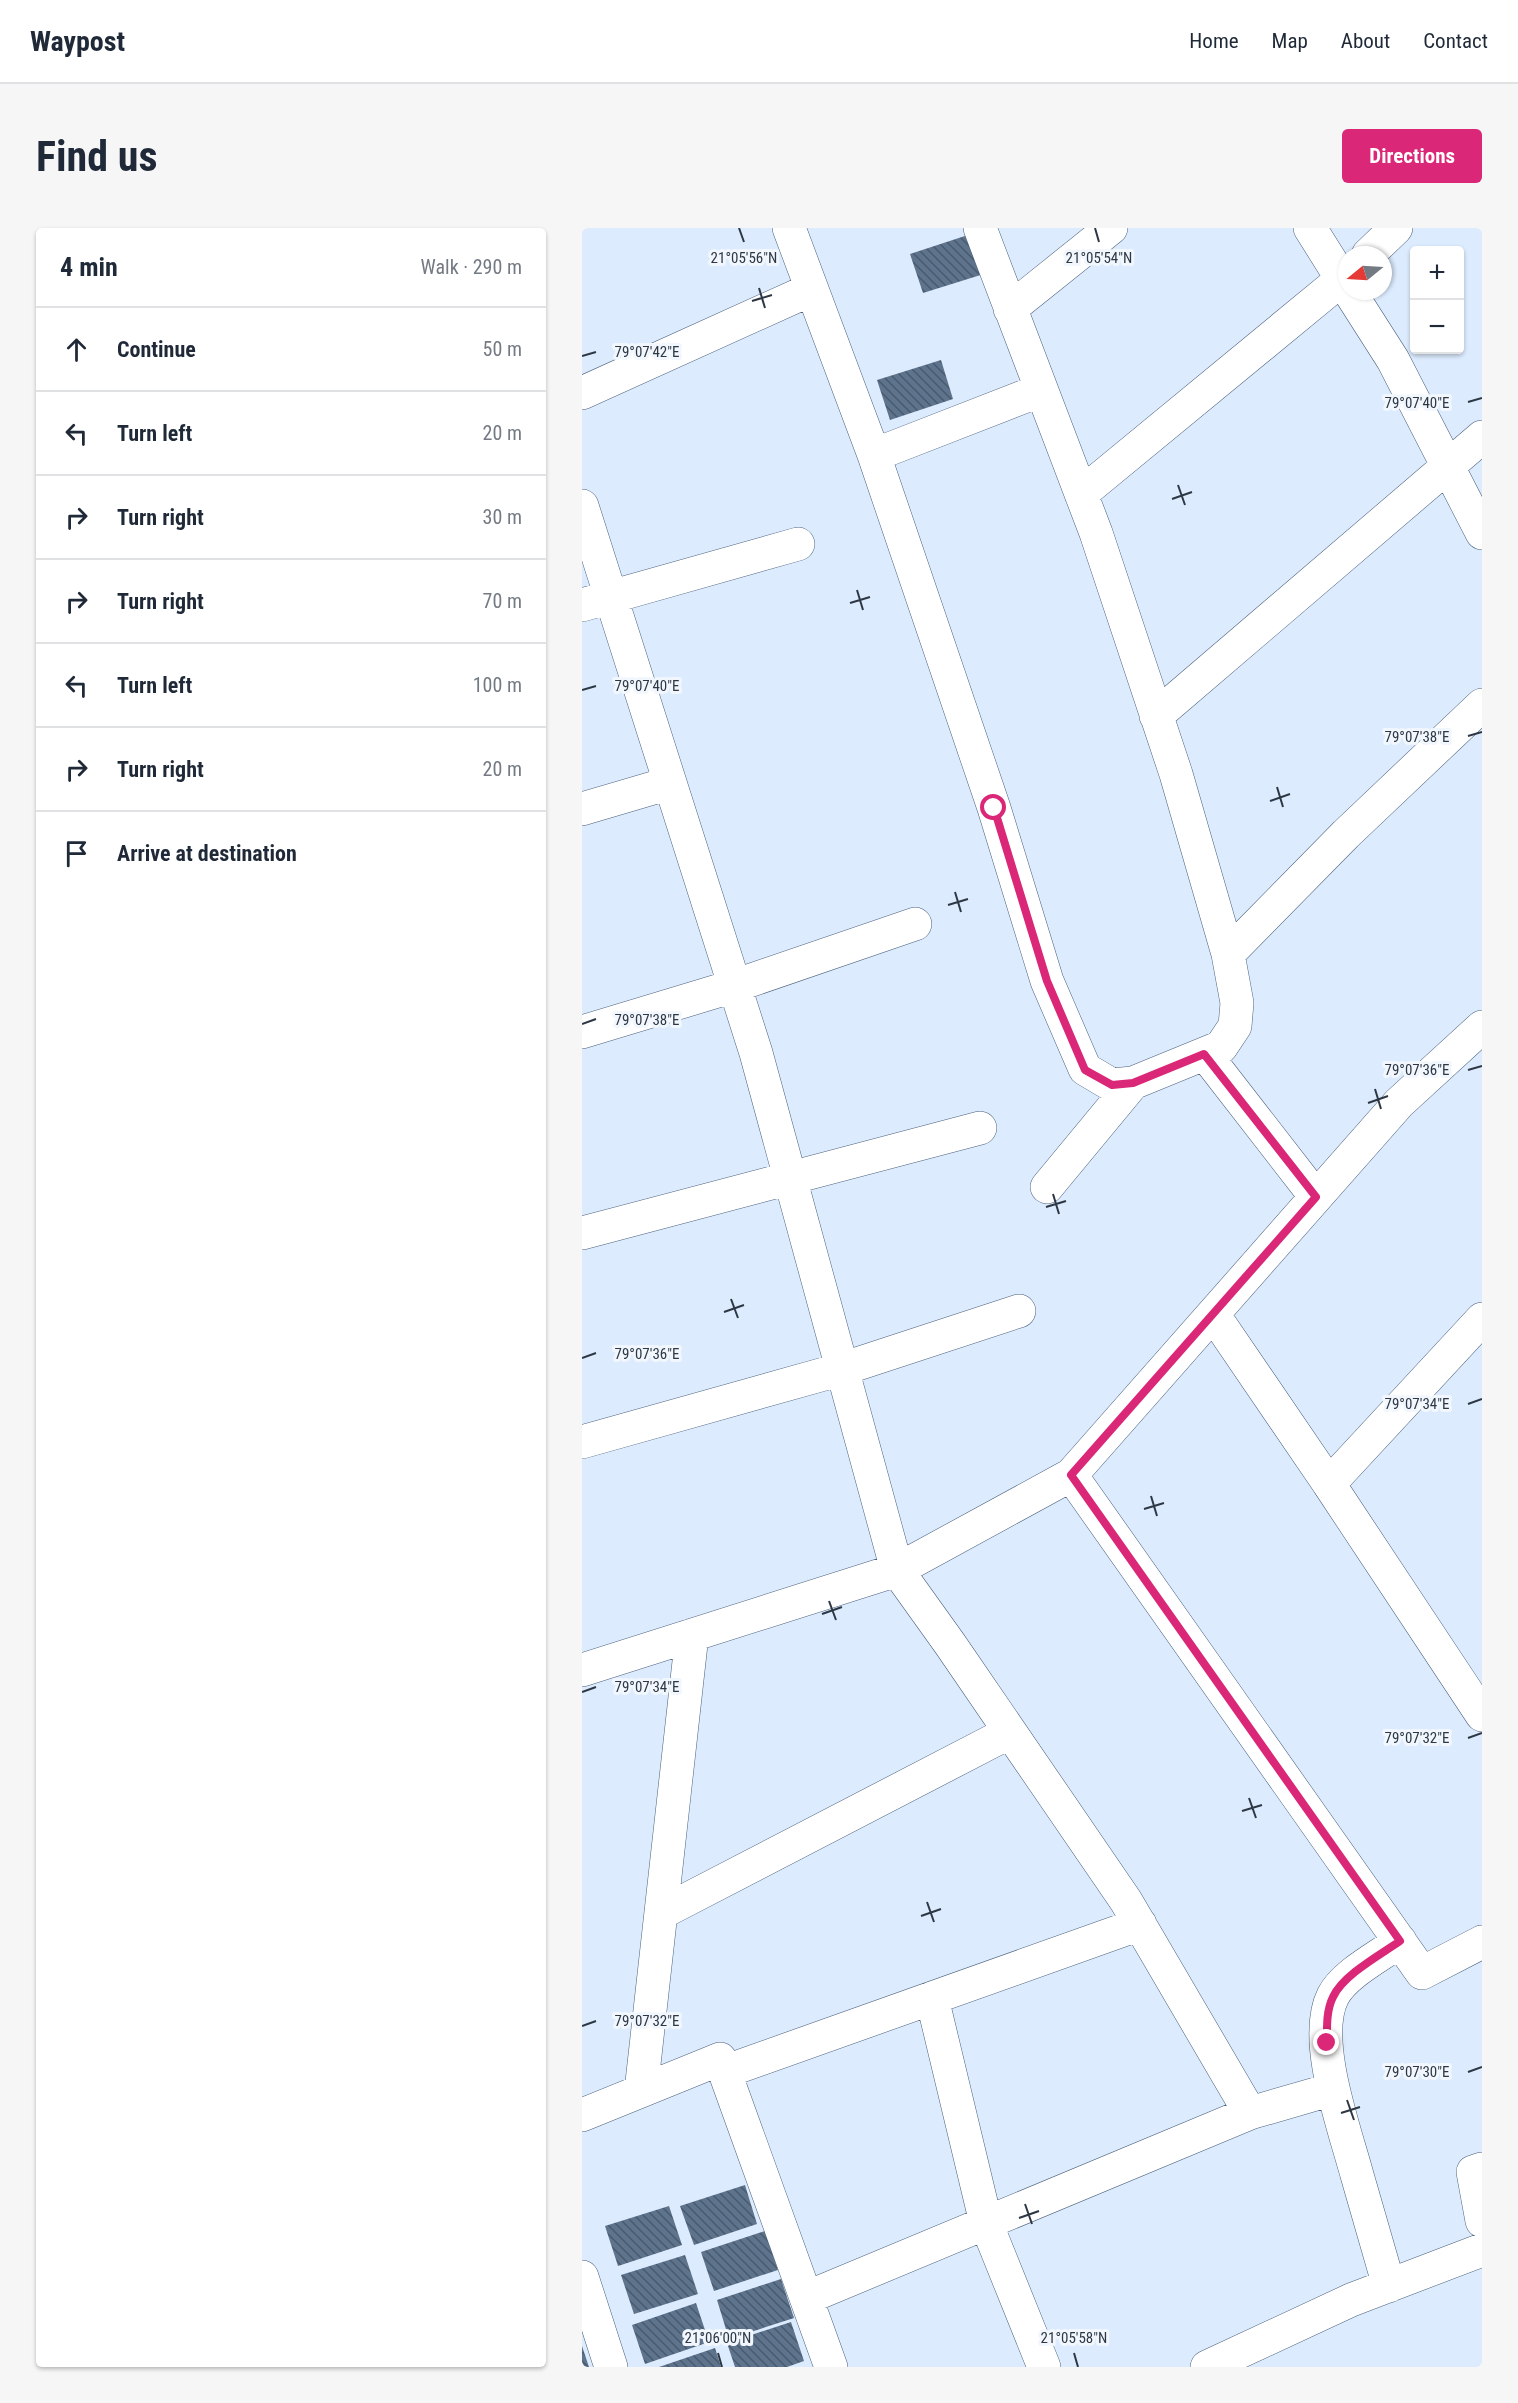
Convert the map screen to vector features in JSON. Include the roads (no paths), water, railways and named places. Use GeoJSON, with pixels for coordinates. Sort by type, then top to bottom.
{"type":"FeatureCollection","features":[{"type":"Feature","properties":{"kind":"street"},"geometry":{"type":"LineString","coordinates":[[789,228],[874,455],[994,808],[1047,981],[1085,1070],[1112,1085],[1133,1083],[1221,1047],[1235,1026],[1237,1003],[1228,954],[1176,774],[1081,494],[980,228]]}},
{"type":"Feature","properties":{"kind":"street"},"geometry":{"type":"LineString","coordinates":[[1010,309],[1110,228]]}},
{"type":"Feature","properties":{"kind":"street"},"geometry":{"type":"LineString","coordinates":[[1310,228],[1338,271]]}},
{"type":"Feature","properties":{"kind":"street"},"geometry":{"type":"LineString","coordinates":[[1377,246],[1396,228]]}},
{"type":"Feature","properties":{"kind":"street"},"geometry":{"type":"LineString","coordinates":[[582,393],[812,289]]}},
{"type":"Feature","properties":{"kind":"street"},"geometry":{"type":"LineString","coordinates":[[1081,494],[1338,289]]}},
{"type":"Feature","properties":{"kind":"street"},"geometry":{"type":"LineString","coordinates":[[1356,300],[1393,360],[1482,533]]}},
{"type":"Feature","properties":{"kind":"street"},"geometry":{"type":"LineString","coordinates":[[874,455],[1041,390]]}},
{"type":"Feature","properties":{"kind":"street"},"geometry":{"type":"LineString","coordinates":[[1156,716],[1482,437]]}},
{"type":"Feature","properties":{"kind":"street"},"geometry":{"type":"LineString","coordinates":[[582,506],[597,601],[670,783],[756,1053],[897,1570],[1126,1901],[1250,2113]]}},
{"type":"Feature","properties":{"kind":"street"},"geometry":{"type":"LineString","coordinates":[[597,601],[798,544]]}},
{"type":"Feature","properties":{"kind":"street"},"geometry":{"type":"LineString","coordinates":[[1228,954],[1346,834],[1482,705]]}},
{"type":"Feature","properties":{"kind":"street"},"geometry":{"type":"LineString","coordinates":[[582,809],[670,783]]}},
{"type":"Feature","properties":{"kind":"street"},"geometry":{"type":"LineString","coordinates":[[582,1032],[734,986],[915,924]]}},
{"type":"Feature","properties":{"kind":"street"},"geometry":{"type":"LineString","coordinates":[[582,1670],[897,1570],[1071,1475],[1399,1103],[1482,1027]]}},
{"type":"Feature","properties":{"kind":"street"},"geometry":{"type":"LineString","coordinates":[[1204,1054],[1316,1197]]}},
{"type":"Feature","properties":{"kind":"street"},"geometry":{"type":"LineString","coordinates":[[1047,1187],[1133,1083]]}},
{"type":"Feature","properties":{"kind":"street"},"geometry":{"type":"LineString","coordinates":[[582,1233],[980,1128]]}},
{"type":"Feature","properties":{"kind":"street"},"geometry":{"type":"LineString","coordinates":[[582,1442],[842,1369],[1019,1311]]}},
{"type":"Feature","properties":{"kind":"street"},"geometry":{"type":"LineString","coordinates":[[1213,1314],[1482,1715]]}},
{"type":"Feature","properties":{"kind":"street"},"geometry":{"type":"LineString","coordinates":[[1329,1484],[1482,1319]]}},
{"type":"Feature","properties":{"kind":"street"},"geometry":{"type":"LineString","coordinates":[[1071,1475],[1422,1973],[1482,1942]]}},
{"type":"Feature","properties":{"kind":"street"},"geometry":{"type":"LineString","coordinates":[[641,2091],[692,1635]]}},
{"type":"Feature","properties":{"kind":"street"},"geometry":{"type":"LineString","coordinates":[[661,1912],[1010,1732]]}},
{"type":"Feature","properties":{"kind":"street"},"geometry":{"type":"LineString","coordinates":[[724,2072],[1140,1924]]}},
{"type":"Feature","properties":{"kind":"street"},"geometry":{"type":"LineString","coordinates":[[1389,2286],[1333,2089],[1327,2043],[1328,2012],[1332,1997],[1341,1983],[1400,1941]]}},
{"type":"Feature","properties":{"kind":"street"},"geometry":{"type":"LineString","coordinates":[[932,1998],[986,2223],[1044,2367]]}},
{"type":"Feature","properties":{"kind":"street"},"geometry":{"type":"LineString","coordinates":[[582,2115],[720,2059],[831,2367]]}},
{"type":"Feature","properties":{"kind":"street"},"geometry":{"type":"LineString","coordinates":[[806,2298],[1250,2113],[1333,2089]]}},
{"type":"Feature","properties":{"kind":"street"},"geometry":{"type":"LineString","coordinates":[[1482,2169],[1473,2172],[1482,2221]]}},
{"type":"Feature","properties":{"kind":"street"},"geometry":{"type":"LineString","coordinates":[[1207,2367],[1351,2300],[1482,2250]]}},
{"type":"Feature","properties":{"kind":"street"},"geometry":{"type":"LineString","coordinates":[[582,2277],[611,2367]]}}]}
